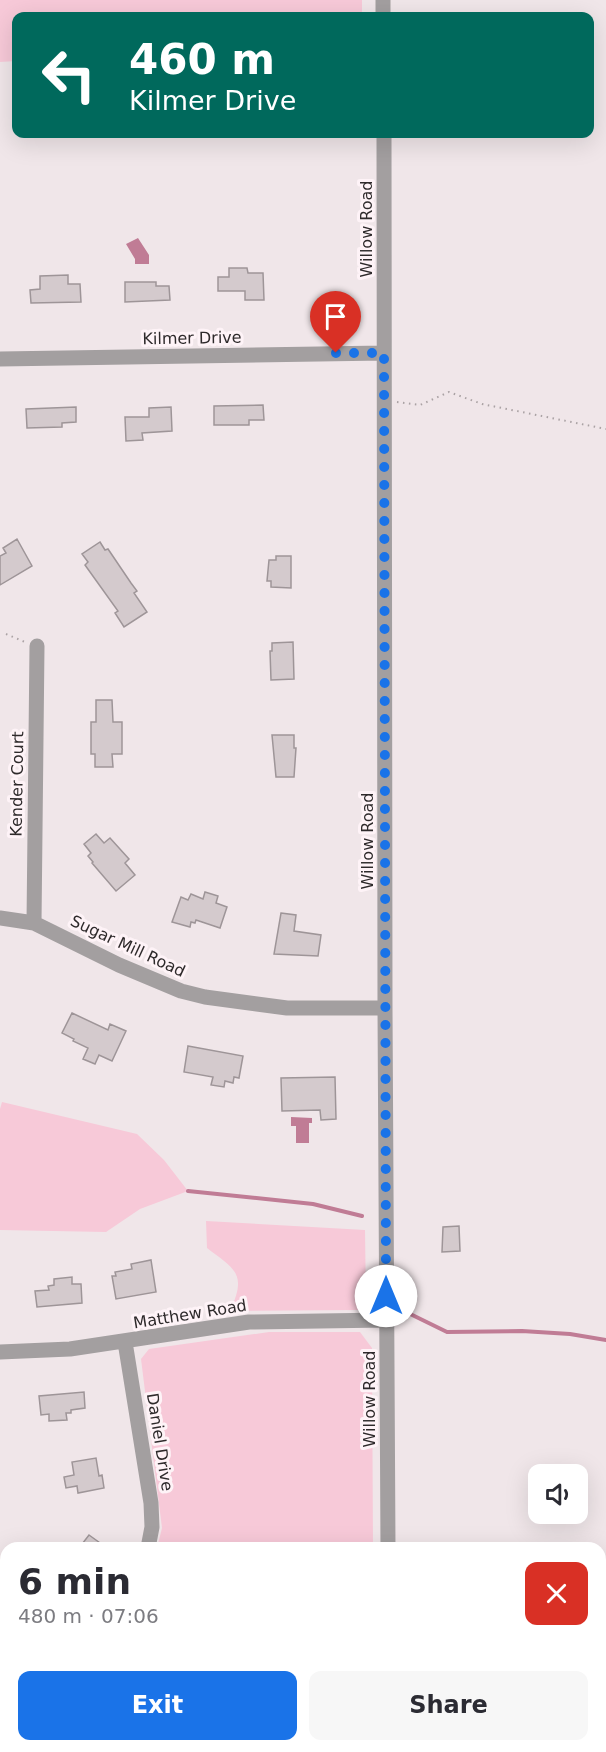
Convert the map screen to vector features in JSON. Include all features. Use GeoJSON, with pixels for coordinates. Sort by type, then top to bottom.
{"type":"FeatureCollection","features":[{"type":"Feature","properties":{"kind":"street","name":"Willow Road"},"geometry":{"type":"LineString","coordinates":[[384,138],[388,1542]]}},
{"type":"Feature","properties":{"kind":"street","name":"Kilmer Drive"},"geometry":{"type":"LineString","coordinates":[[0,359],[384,353]]}},
{"type":"Feature","properties":{"kind":"street","name":"Kender Court"},"geometry":{"type":"LineString","coordinates":[[34,923],[37,646]]}},
{"type":"Feature","properties":{"kind":"street","name":"Sugar Mill Road"},"geometry":{"type":"LineString","coordinates":[[0,918],[34,923],[119,965],[181,991],[197,995],[287,1008],[385,1008]]}},
{"type":"Feature","properties":{"kind":"street","name":"Matthew Road"},"geometry":{"type":"LineString","coordinates":[[0,1352],[70,1350],[249,1322],[386,1320]]}},
{"type":"Feature","properties":{"kind":"street","name":"Daniel Drive"},"geometry":{"type":"LineString","coordinates":[[125,1342],[151,1503],[152,1527],[149,1542]]}},
{"type":"Feature","properties":{"kind":"path"},"geometry":{"type":"LineString","coordinates":[[385,400],[420,405],[448,392],[482,404],[606,429]]}},
{"type":"Feature","properties":{"kind":"path"},"geometry":{"type":"LineString","coordinates":[[6,634],[37,646]]}},
{"type":"Feature","properties":{"kind":"shaded area"},"geometry":{"type":"Polygon","coordinates":[[[0,0],[362,0],[362,12],[12,12],[12,61],[0,62],[0,0]]]}},
{"type":"Feature","properties":{"kind":"shaded area"},"geometry":{"type":"Polygon","coordinates":[[[138,238],[149,255],[149,264],[135,264],[135,259],[126,244],[138,238]]]}},
{"type":"Feature","properties":{"kind":"shaded area"},"geometry":{"type":"Polygon","coordinates":[[[2,1102],[137,1134],[164,1160],[188,1191],[140,1209],[106,1232],[0,1230],[0,1109],[2,1102]]]}},
{"type":"Feature","properties":{"kind":"shaded area"},"geometry":{"type":"Polygon","coordinates":[[[291,1117],[312,1118],[312,1123],[309,1123],[309,1143],[296,1143],[296,1126],[291,1126],[291,1117]]]}},
{"type":"Feature","properties":{"kind":"shaded area"},"geometry":{"type":"Polygon","coordinates":[[[206,1221],[365,1230],[366,1302],[358,1310],[230,1311],[238,1289],[238,1281],[232,1268],[207,1248],[206,1221]]]}},
{"type":"Feature","properties":{"kind":"shaded area"},"geometry":{"type":"Polygon","coordinates":[[[269,1332],[360,1332],[372,1348],[373,1542],[158,1542],[162,1528],[141,1359],[149,1349],[269,1332]]]}},
{"type":"Feature","properties":{"kind":"building"},"geometry":{"type":"Polygon","coordinates":[[[229,268],[247,268],[248,273],[263,273],[264,300],[245,300],[245,291],[218,291],[218,277],[229,277],[229,268]]]}},
{"type":"Feature","properties":{"kind":"building"},"geometry":{"type":"Polygon","coordinates":[[[68,275],[68,284],[80,284],[81,302],[31,303],[30,290],[40,289],[40,276],[68,275]]]}},
{"type":"Feature","properties":{"kind":"building"},"geometry":{"type":"Polygon","coordinates":[[[125,282],[156,282],[156,286],[169,286],[170,300],[125,302],[125,282]]]}},
{"type":"Feature","properties":{"kind":"building"},"geometry":{"type":"Polygon","coordinates":[[[263,405],[264,420],[249,420],[249,425],[214,425],[214,406],[263,405]]]}},
{"type":"Feature","properties":{"kind":"building"},"geometry":{"type":"Polygon","coordinates":[[[76,407],[76,422],[62,423],[62,427],[27,428],[26,409],[76,407]]]}},
{"type":"Feature","properties":{"kind":"building"},"geometry":{"type":"Polygon","coordinates":[[[171,407],[172,431],[142,433],[143,440],[126,441],[125,417],[149,417],[149,408],[171,407]]]}},
{"type":"Feature","properties":{"kind":"building"},"geometry":{"type":"Polygon","coordinates":[[[17,539],[32,566],[0,585],[0,556],[6,553],[3,548],[17,539]]]}},
{"type":"Feature","properties":{"kind":"building"},"geometry":{"type":"Polygon","coordinates":[[[100,542],[105,550],[108,549],[137,591],[134,593],[147,612],[124,627],[115,613],[118,611],[85,565],[88,562],[82,554],[100,542]]]}},
{"type":"Feature","properties":{"kind":"building"},"geometry":{"type":"Polygon","coordinates":[[[276,556],[291,556],[291,588],[271,587],[271,581],[267,581],[269,560],[276,560],[276,556]]]}},
{"type":"Feature","properties":{"kind":"building"},"geometry":{"type":"Polygon","coordinates":[[[293,642],[294,679],[271,680],[272,643],[293,642]]]}},
{"type":"Feature","properties":{"kind":"building"},"geometry":{"type":"Polygon","coordinates":[[[96,700],[112,700],[113,722],[122,722],[122,754],[112,754],[113,767],[95,767],[95,754],[91,754],[91,722],[96,722],[96,700]]]}},
{"type":"Feature","properties":{"kind":"building"},"geometry":{"type":"Polygon","coordinates":[[[272,735],[294,735],[294,748],[296,748],[294,777],[276,777],[272,735]]]}},
{"type":"Feature","properties":{"kind":"building"},"geometry":{"type":"Polygon","coordinates":[[[96,834],[104,843],[110,838],[129,859],[125,863],[135,875],[116,891],[88,856],[91,853],[84,844],[96,834]]]}},
{"type":"Feature","properties":{"kind":"building"},"geometry":{"type":"Polygon","coordinates":[[[205,892],[218,896],[216,903],[227,907],[220,928],[196,920],[195,923],[191,922],[190,927],[172,922],[181,897],[188,900],[191,894],[203,899],[205,892]]]}},
{"type":"Feature","properties":{"kind":"building"},"geometry":{"type":"Polygon","coordinates":[[[281,913],[296,915],[294,931],[321,935],[318,956],[274,954],[281,913]]]}},
{"type":"Feature","properties":{"kind":"building"},"geometry":{"type":"Polygon","coordinates":[[[72,1013],[108,1030],[110,1024],[126,1031],[112,1061],[99,1055],[95,1064],[83,1059],[88,1048],[62,1033],[72,1013]]]}},
{"type":"Feature","properties":{"kind":"building"},"geometry":{"type":"Polygon","coordinates":[[[188,1046],[243,1056],[239,1078],[234,1077],[233,1083],[225,1081],[224,1087],[211,1085],[213,1077],[184,1072],[188,1046]]]}},
{"type":"Feature","properties":{"kind":"building"},"geometry":{"type":"Polygon","coordinates":[[[335,1077],[336,1119],[321,1120],[320,1110],[282,1111],[281,1078],[335,1077]]]}},
{"type":"Feature","properties":{"kind":"building"},"geometry":{"type":"Polygon","coordinates":[[[459,1226],[460,1251],[442,1252],[443,1227],[459,1226]]]}},
{"type":"Feature","properties":{"kind":"building"},"geometry":{"type":"Polygon","coordinates":[[[151,1260],[156,1292],[116,1299],[112,1276],[116,1276],[115,1272],[132,1269],[131,1264],[151,1260]]]}},
{"type":"Feature","properties":{"kind":"building"},"geometry":{"type":"Polygon","coordinates":[[[72,1277],[72,1284],[81,1284],[82,1303],[37,1307],[35,1291],[49,1290],[48,1286],[54,1285],[54,1279],[72,1277]]]}},
{"type":"Feature","properties":{"kind":"building"},"geometry":{"type":"Polygon","coordinates":[[[84,1392],[85,1408],[66,1413],[67,1420],[49,1421],[49,1414],[41,1415],[39,1396],[84,1392]]]}},
{"type":"Feature","properties":{"kind":"building"},"geometry":{"type":"Polygon","coordinates":[[[96,1458],[104,1488],[78,1493],[77,1486],[66,1488],[64,1477],[74,1475],[72,1462],[96,1458]]]}},
{"type":"Feature","properties":{"kind":"building"},"geometry":{"type":"Polygon","coordinates":[[[89,1535],[99,1542],[84,1542],[89,1535]]]}},
{"type":"Feature","properties":{"kind":"waterway"},"geometry":{"type":"LineString","coordinates":[[188,1191],[313,1204],[362,1216]]}},
{"type":"Feature","properties":{"kind":"waterway"},"geometry":{"type":"LineString","coordinates":[[398,1308],[447,1332],[522,1331],[570,1334],[606,1340]]}},
{"type":"Feature","properties":{"kind":"route"},"geometry":{"type":"LineString","coordinates":[[336,353],[384,353],[386,1296]]}}]}
